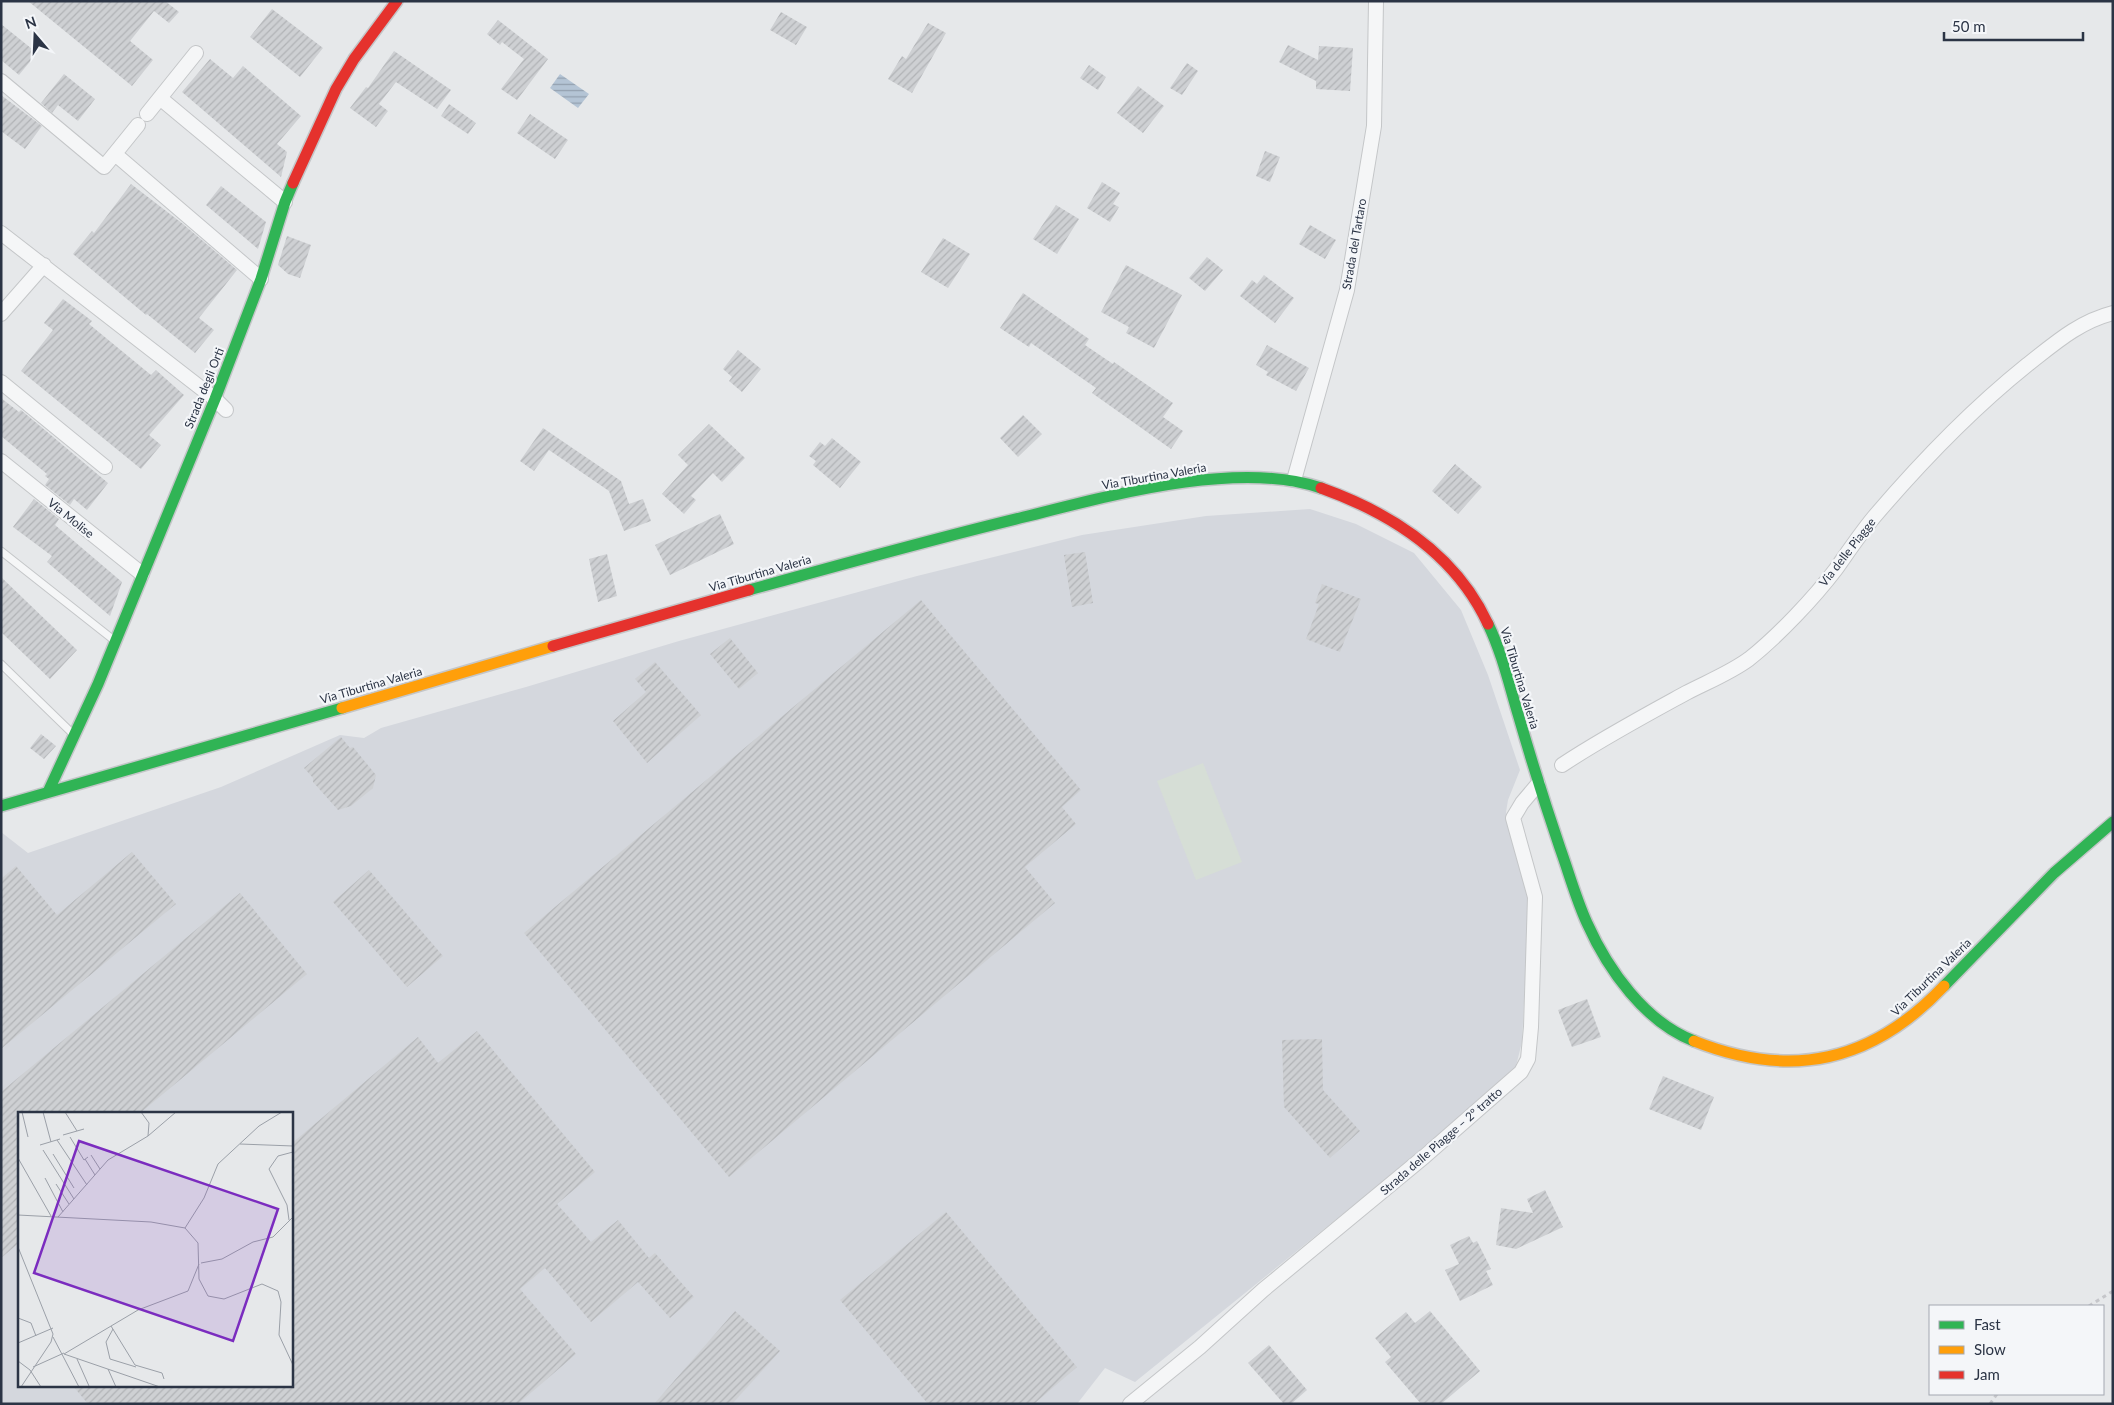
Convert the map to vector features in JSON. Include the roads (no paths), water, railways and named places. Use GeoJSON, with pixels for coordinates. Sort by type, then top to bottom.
{"type":"FeatureCollection","features":[{"type":"Feature","properties":{"kind":"main road","name":"Strada degli Orti"},"geometry":{"type":"LineString","coordinates":[[48,792],[115,641],[215,399],[261,278],[285,202],[308,147],[336,90],[359,50],[397,1]]}},
{"type":"Feature","properties":{"kind":"main road","name":"Via Tiburtina Valeria"},"geometry":{"type":"LineString","coordinates":[[1,806],[775,583],[988,526],[1176,483],[1212,479],[1261,478],[1294,480],[1337,494],[1396,521],[1445,561],[1464,582],[1495,636],[1538,784],[1588,927],[1634,996],[1662,1024],[1684,1037],[1732,1054],[1774,1062],[1802,1062],[1833,1056],[1863,1046],[1894,1030],[1923,1007],[2028,899],[2086,844],[2113,822]]}},
{"type":"Feature","properties":{"kind":"street","name":"Strada del Tartaro"},"geometry":{"type":"LineString","coordinates":[[1294,480],[1347,290],[1374,126],[1376,1]]}},
{"type":"Feature","properties":{"kind":"street"},"geometry":{"type":"LineString","coordinates":[[1,81],[104,167],[196,53]]}},
{"type":"Feature","properties":{"kind":"street"},"geometry":{"type":"LineString","coordinates":[[160,98],[285,202]]}},
{"type":"Feature","properties":{"kind":"street"},"geometry":{"type":"LineString","coordinates":[[115,154],[261,278]]}},
{"type":"Feature","properties":{"kind":"street"},"geometry":{"type":"LineString","coordinates":[[1,232],[215,399],[226,410]]}},
{"type":"Feature","properties":{"kind":"street"},"geometry":{"type":"LineString","coordinates":[[1,314],[44,265]]}},
{"type":"Feature","properties":{"kind":"street","name":"Via delle Piagge"},"geometry":{"type":"LineString","coordinates":[[1562,765],[1588,748],[1718,678],[1749,659],[1805,604],[1835,570],[1858,537],[1897,491],[1989,396],[2069,332],[2095,318],[2113,313]]}},
{"type":"Feature","properties":{"kind":"street"},"geometry":{"type":"LineString","coordinates":[[1,382],[105,467]]}},
{"type":"Feature","properties":{"kind":"street","name":"Via Molise"},"geometry":{"type":"LineString","coordinates":[[1,461],[142,574]]}},
{"type":"Feature","properties":{"kind":"street","name":"Strada delle Piagge – 2º tratto"},"geometry":{"type":"LineString","coordinates":[[1130,1404],[1200,1346],[1263,1290],[1425,1156],[1521,1072],[1528,1058],[1531,1027],[1535,897],[1514,818],[1522,803],[1538,784]]}},
{"type":"Feature","properties":{"kind":"lane"},"geometry":{"type":"LineString","coordinates":[[1,551],[115,641]]}},
{"type":"Feature","properties":{"kind":"lane"},"geometry":{"type":"LineString","coordinates":[[1,664],[74,735]]}},
{"type":"Feature","properties":{"kind":"water"},"geometry":{"type":"Polygon","coordinates":[[[560,74],[589,94],[578,108],[550,88],[560,74]]]}}]}
